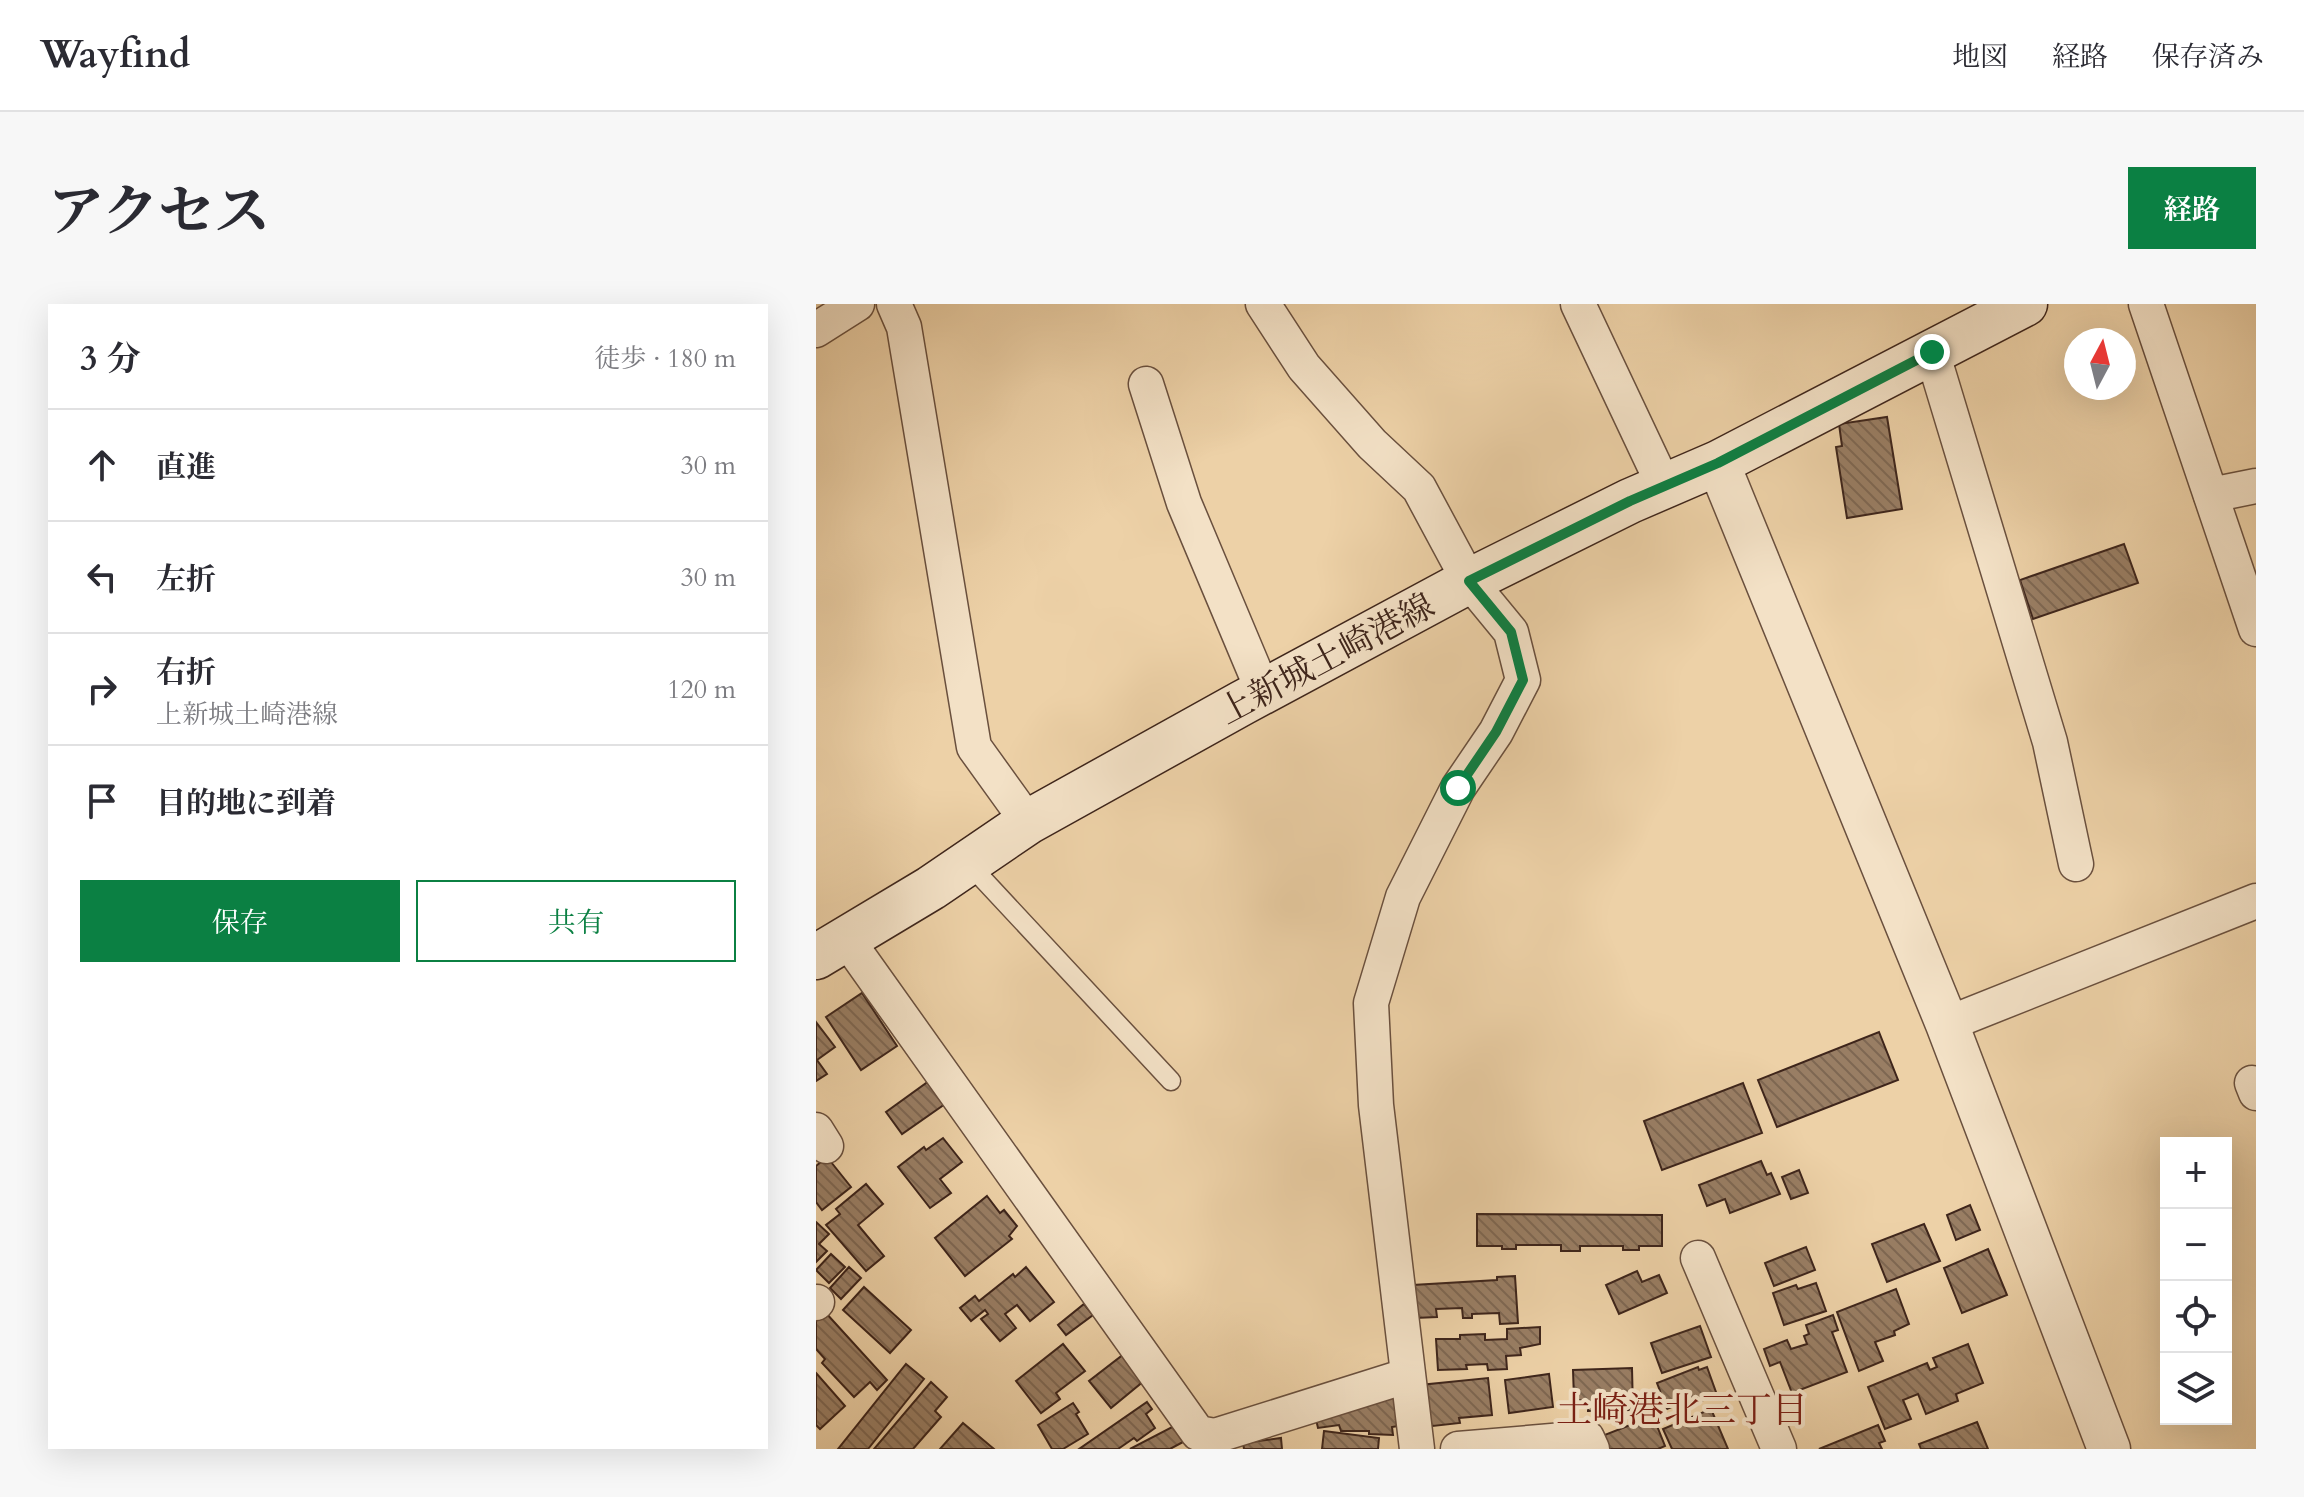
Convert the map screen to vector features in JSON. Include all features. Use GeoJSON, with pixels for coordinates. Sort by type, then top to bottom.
{"type":"FeatureCollection","features":[{"type":"Feature","properties":{"kind":"main road","name":"上新城土崎港線"},"geometry":{"type":"LineString","coordinates":[[831,947],[931,888],[1028,822],[1263,691],[1469,581],[1718,463],[2025,304]]}},
{"type":"Feature","properties":{"kind":"street"},"geometry":{"type":"LineString","coordinates":[[816,330],[857,304]]}},
{"type":"Feature","properties":{"kind":"street"},"geometry":{"type":"LineString","coordinates":[[894,304],[904,327],[974,747],[1028,822]]}},
{"type":"Feature","properties":{"kind":"street"},"geometry":{"type":"LineString","coordinates":[[1263,304],[1304,367],[1372,444],[1419,488],[1469,581],[1511,632],[1523,680],[1496,732],[1458,788],[1403,897],[1371,1003],[1376,1105],[1417,1449]]}},
{"type":"Feature","properties":{"kind":"street"},"geometry":{"type":"LineString","coordinates":[[1578,304],[1664,486]]}},
{"type":"Feature","properties":{"kind":"street"},"geometry":{"type":"LineString","coordinates":[[2146,304],[2256,629]]}},
{"type":"Feature","properties":{"kind":"street"},"geometry":{"type":"LineString","coordinates":[[1932,352],[2050,742],[2076,864]]}},
{"type":"Feature","properties":{"kind":"street"},"geometry":{"type":"LineString","coordinates":[[1146,384],[1184,503],[1263,691]]}},
{"type":"Feature","properties":{"kind":"street"},"geometry":{"type":"LineString","coordinates":[[1718,463],[1947,1024],[2109,1449]]}},
{"type":"Feature","properties":{"kind":"street"},"geometry":{"type":"LineString","coordinates":[[2211,495],[2256,486]]}},
{"type":"Feature","properties":{"kind":"street"},"geometry":{"type":"LineString","coordinates":[[1947,1024],[2256,901]]}},
{"type":"Feature","properties":{"kind":"street"},"geometry":{"type":"LineString","coordinates":[[831,947],[1198,1433],[1215,1436],[1406,1376]]}},
{"type":"Feature","properties":{"kind":"street"},"geometry":{"type":"LineString","coordinates":[[1698,1258],[1779,1449]]}},
{"type":"Feature","properties":{"kind":"street"},"geometry":{"type":"LineString","coordinates":[[1458,1449],[1587,1438],[1592,1449]]}},
{"type":"Feature","properties":{"kind":"lane"},"geometry":{"type":"LineString","coordinates":[[968,863],[1171,1081]]}},
{"type":"Feature","properties":{"kind":"building"},"geometry":{"type":"Polygon","coordinates":[[[1887,417],[1902,509],[1847,518],[1836,447],[1842,446],[1839,424],[1887,417]]]}},
{"type":"Feature","properties":{"kind":"building"},"geometry":{"type":"Polygon","coordinates":[[[2124,544],[2138,583],[2033,619],[2020,580],[2124,544]]]}},
{"type":"Feature","properties":{"kind":"building"},"geometry":{"type":"Polygon","coordinates":[[[862,993],[897,1046],[861,1070],[826,1017],[862,993]]]}},
{"type":"Feature","properties":{"kind":"building"},"geometry":{"type":"Polygon","coordinates":[[[816,1022],[835,1047],[817,1060],[827,1074],[816,1081],[816,1022]]]}},
{"type":"Feature","properties":{"kind":"building"},"geometry":{"type":"Polygon","coordinates":[[[1879,1032],[1898,1080],[1777,1127],[1758,1080],[1879,1032]]]}},
{"type":"Feature","properties":{"kind":"building"},"geometry":{"type":"Polygon","coordinates":[[[929,1081],[945,1104],[902,1134],[886,1112],[929,1081]]]}},
{"type":"Feature","properties":{"kind":"building"},"geometry":{"type":"Polygon","coordinates":[[[1743,1083],[1762,1133],[1662,1170],[1644,1121],[1743,1083]]]}},
{"type":"Feature","properties":{"kind":"building"},"geometry":{"type":"Polygon","coordinates":[[[943,1138],[962,1162],[940,1179],[951,1193],[930,1208],[898,1167],[924,1147],[926,1150],[943,1138]]]}},
{"type":"Feature","properties":{"kind":"building"},"geometry":{"type":"Polygon","coordinates":[[[827,1157],[851,1187],[822,1210],[816,1202],[816,1166],[827,1157]]]}},
{"type":"Feature","properties":{"kind":"building"},"geometry":{"type":"Polygon","coordinates":[[[1761,1161],[1767,1175],[1771,1173],[1780,1194],[1730,1213],[1725,1199],[1707,1206],[1699,1185],[1761,1161]]]}},
{"type":"Feature","properties":{"kind":"building"},"geometry":{"type":"Polygon","coordinates":[[[1799,1170],[1808,1193],[1791,1199],[1782,1177],[1799,1170]]]}},
{"type":"Feature","properties":{"kind":"building"},"geometry":{"type":"Polygon","coordinates":[[[866,1184],[883,1204],[858,1225],[884,1256],[866,1271],[826,1225],[840,1214],[836,1209],[866,1184]]]}},
{"type":"Feature","properties":{"kind":"building"},"geometry":{"type":"Polygon","coordinates":[[[987,1196],[1000,1213],[1004,1210],[1017,1226],[1009,1236],[1012,1239],[965,1276],[935,1238],[987,1196]]]}},
{"type":"Feature","properties":{"kind":"building"},"geometry":{"type":"Polygon","coordinates":[[[1970,1205],[1980,1230],[1956,1240],[1947,1215],[1970,1205]]]}},
{"type":"Feature","properties":{"kind":"building"},"geometry":{"type":"Polygon","coordinates":[[[1477,1214],[1662,1215],[1662,1246],[1623,1250],[1623,1246],[1580,1246],[1580,1251],[1561,1251],[1561,1245],[1516,1245],[1516,1249],[1477,1246],[1477,1214]]]}},
{"type":"Feature","properties":{"kind":"building"},"geometry":{"type":"Polygon","coordinates":[[[816,1222],[829,1234],[819,1244],[827,1251],[816,1262],[816,1222]]]}},
{"type":"Feature","properties":{"kind":"building"},"geometry":{"type":"Polygon","coordinates":[[[1924,1224],[1940,1261],[1887,1282],[1872,1244],[1924,1224]]]}},
{"type":"Feature","properties":{"kind":"building"},"geometry":{"type":"Polygon","coordinates":[[[1806,1247],[1815,1270],[1774,1286],[1765,1263],[1806,1247]]]}},
{"type":"Feature","properties":{"kind":"building"},"geometry":{"type":"Polygon","coordinates":[[[1988,1249],[2007,1295],[1962,1313],[1944,1268],[1988,1249]]]}},
{"type":"Feature","properties":{"kind":"building"},"geometry":{"type":"Polygon","coordinates":[[[831,1254],[845,1267],[829,1283],[816,1270],[831,1254]]]}},
{"type":"Feature","properties":{"kind":"building"},"geometry":{"type":"Polygon","coordinates":[[[849,1267],[861,1278],[841,1299],[830,1288],[849,1267]]]}},
{"type":"Feature","properties":{"kind":"building"},"geometry":{"type":"Polygon","coordinates":[[[1026,1267],[1054,1302],[1030,1321],[1017,1305],[1005,1314],[1016,1328],[1000,1341],[981,1319],[988,1314],[985,1310],[971,1321],[960,1308],[975,1296],[979,1301],[1026,1267]]]}},
{"type":"Feature","properties":{"kind":"building"},"geometry":{"type":"Polygon","coordinates":[[[1637,1271],[1642,1282],[1659,1275],[1667,1293],[1619,1314],[1606,1285],[1637,1271]]]}},
{"type":"Feature","properties":{"kind":"building"},"geometry":{"type":"Polygon","coordinates":[[[1515,1276],[1518,1323],[1500,1324],[1499,1313],[1472,1314],[1472,1318],[1463,1318],[1462,1308],[1436,1309],[1437,1317],[1415,1318],[1413,1285],[1497,1280],[1497,1277],[1515,1276]]]}},
{"type":"Feature","properties":{"kind":"building"},"geometry":{"type":"Polygon","coordinates":[[[1816,1283],[1826,1311],[1784,1325],[1773,1293],[1796,1285],[1798,1289],[1816,1283]]]}},
{"type":"Feature","properties":{"kind":"building"},"geometry":{"type":"Polygon","coordinates":[[[864,1287],[911,1330],[890,1353],[843,1310],[864,1287]]]}},
{"type":"Feature","properties":{"kind":"building"},"geometry":{"type":"Polygon","coordinates":[[[1896,1289],[1909,1324],[1894,1331],[1895,1335],[1875,1342],[1883,1361],[1859,1371],[1837,1312],[1896,1289]]]}},
{"type":"Feature","properties":{"kind":"building"},"geometry":{"type":"Polygon","coordinates":[[[1084,1304],[1093,1315],[1066,1335],[1058,1325],[1084,1304]]]}},
{"type":"Feature","properties":{"kind":"building"},"geometry":{"type":"Polygon","coordinates":[[[825,1312],[887,1380],[877,1390],[870,1382],[854,1397],[822,1363],[825,1359],[816,1349],[816,1321],[825,1312]]]}},
{"type":"Feature","properties":{"kind":"building"},"geometry":{"type":"Polygon","coordinates":[[[1833,1315],[1838,1330],[1832,1332],[1847,1372],[1792,1393],[1780,1362],[1770,1366],[1764,1349],[1787,1340],[1791,1349],[1807,1344],[1804,1336],[1809,1334],[1806,1325],[1833,1315]]]}},
{"type":"Feature","properties":{"kind":"building"},"geometry":{"type":"Polygon","coordinates":[[[1700,1326],[1711,1357],[1662,1373],[1651,1343],[1700,1326]]]}},
{"type":"Feature","properties":{"kind":"building"},"geometry":{"type":"Polygon","coordinates":[[[1540,1327],[1540,1344],[1520,1348],[1521,1355],[1506,1356],[1507,1369],[1488,1370],[1487,1364],[1466,1365],[1467,1369],[1438,1370],[1436,1339],[1460,1339],[1460,1335],[1485,1334],[1485,1340],[1507,1339],[1507,1329],[1540,1327]]]}},
{"type":"Feature","properties":{"kind":"building"},"geometry":{"type":"Polygon","coordinates":[[[1063,1344],[1085,1371],[1056,1393],[1060,1399],[1041,1413],[1016,1381],[1063,1344]]]}},
{"type":"Feature","properties":{"kind":"building"},"geometry":{"type":"Polygon","coordinates":[[[1968,1344],[1983,1383],[1956,1394],[1958,1401],[1926,1414],[1918,1394],[1903,1400],[1911,1419],[1885,1429],[1868,1387],[1927,1363],[1930,1370],[1937,1367],[1933,1358],[1968,1344]]]}},
{"type":"Feature","properties":{"kind":"building"},"geometry":{"type":"Polygon","coordinates":[[[1124,1354],[1145,1380],[1111,1408],[1089,1381],[1124,1354]]]}},
{"type":"Feature","properties":{"kind":"building"},"geometry":{"type":"Polygon","coordinates":[[[906,1364],[924,1379],[868,1449],[838,1449],[906,1364]]]}},
{"type":"Feature","properties":{"kind":"building"},"geometry":{"type":"Polygon","coordinates":[[[1698,1367],[1699,1370],[1707,1367],[1717,1395],[1693,1404],[1691,1399],[1667,1409],[1657,1383],[1698,1367]]]}},
{"type":"Feature","properties":{"kind":"building"},"geometry":{"type":"Polygon","coordinates":[[[1632,1368],[1633,1410],[1588,1411],[1588,1402],[1574,1399],[1573,1370],[1632,1368]]]}},
{"type":"Feature","properties":{"kind":"building"},"geometry":{"type":"Polygon","coordinates":[[[816,1373],[845,1406],[820,1429],[816,1425],[816,1373]]]}},
{"type":"Feature","properties":{"kind":"building"},"geometry":{"type":"Polygon","coordinates":[[[1549,1374],[1553,1407],[1509,1413],[1505,1380],[1549,1374]]]}},
{"type":"Feature","properties":{"kind":"building"},"geometry":{"type":"Polygon","coordinates":[[[1488,1378],[1492,1415],[1459,1418],[1460,1423],[1424,1427],[1420,1385],[1488,1378]]]}},
{"type":"Feature","properties":{"kind":"building"},"geometry":{"type":"Polygon","coordinates":[[[931,1382],[947,1397],[935,1411],[941,1417],[913,1449],[874,1449],[931,1382]]]}},
{"type":"Feature","properties":{"kind":"building"},"geometry":{"type":"Polygon","coordinates":[[[1394,1390],[1401,1419],[1396,1420],[1398,1426],[1392,1427],[1393,1435],[1341,1431],[1339,1425],[1318,1428],[1314,1411],[1394,1390]]]}},
{"type":"Feature","properties":{"kind":"building"},"geometry":{"type":"Polygon","coordinates":[[[1147,1402],[1152,1409],[1146,1414],[1155,1428],[1137,1441],[1134,1438],[1118,1449],[1079,1449],[1147,1402]]]}},
{"type":"Feature","properties":{"kind":"building"},"geometry":{"type":"Polygon","coordinates":[[[1073,1403],[1088,1434],[1063,1449],[1052,1449],[1038,1425],[1073,1403]]]}},
{"type":"Feature","properties":{"kind":"building"},"geometry":{"type":"Polygon","coordinates":[[[1711,1409],[1728,1449],[1672,1449],[1663,1429],[1711,1409]]]}},
{"type":"Feature","properties":{"kind":"building"},"geometry":{"type":"Polygon","coordinates":[[[1653,1416],[1665,1446],[1658,1449],[1607,1449],[1602,1436],[1653,1416]]]}},
{"type":"Feature","properties":{"kind":"building"},"geometry":{"type":"Polygon","coordinates":[[[1977,1422],[1988,1449],[1921,1449],[1919,1444],[1977,1422]]]}},
{"type":"Feature","properties":{"kind":"building"},"geometry":{"type":"Polygon","coordinates":[[[963,1423],[994,1449],[940,1449],[963,1423]]]}},
{"type":"Feature","properties":{"kind":"building"},"geometry":{"type":"Polygon","coordinates":[[[1878,1425],[1885,1441],[1879,1443],[1882,1449],[1819,1449],[1878,1425]]]}},
{"type":"Feature","properties":{"kind":"building"},"geometry":{"type":"Polygon","coordinates":[[[1174,1426],[1183,1442],[1170,1449],[1130,1449],[1174,1426]]]}},
{"type":"Feature","properties":{"kind":"building"},"geometry":{"type":"Polygon","coordinates":[[[1324,1431],[1379,1438],[1378,1449],[1322,1449],[1324,1431]]]}},
{"type":"Feature","properties":{"kind":"building"},"geometry":{"type":"Polygon","coordinates":[[[1281,1438],[1282,1449],[1244,1449],[1243,1443],[1281,1438]]]}},
{"type":"Feature","properties":{"kind":"district","name":"土崎港北三丁目"},"geometry":{"type":"Point","coordinates":[1682,1409]}},
{"type":"Feature","properties":{"kind":"route"},"geometry":{"type":"LineString","coordinates":[[1458,788],[1496,732],[1523,680],[1511,632],[1469,581],[1630,501],[1718,463],[1932,352]]}}]}
